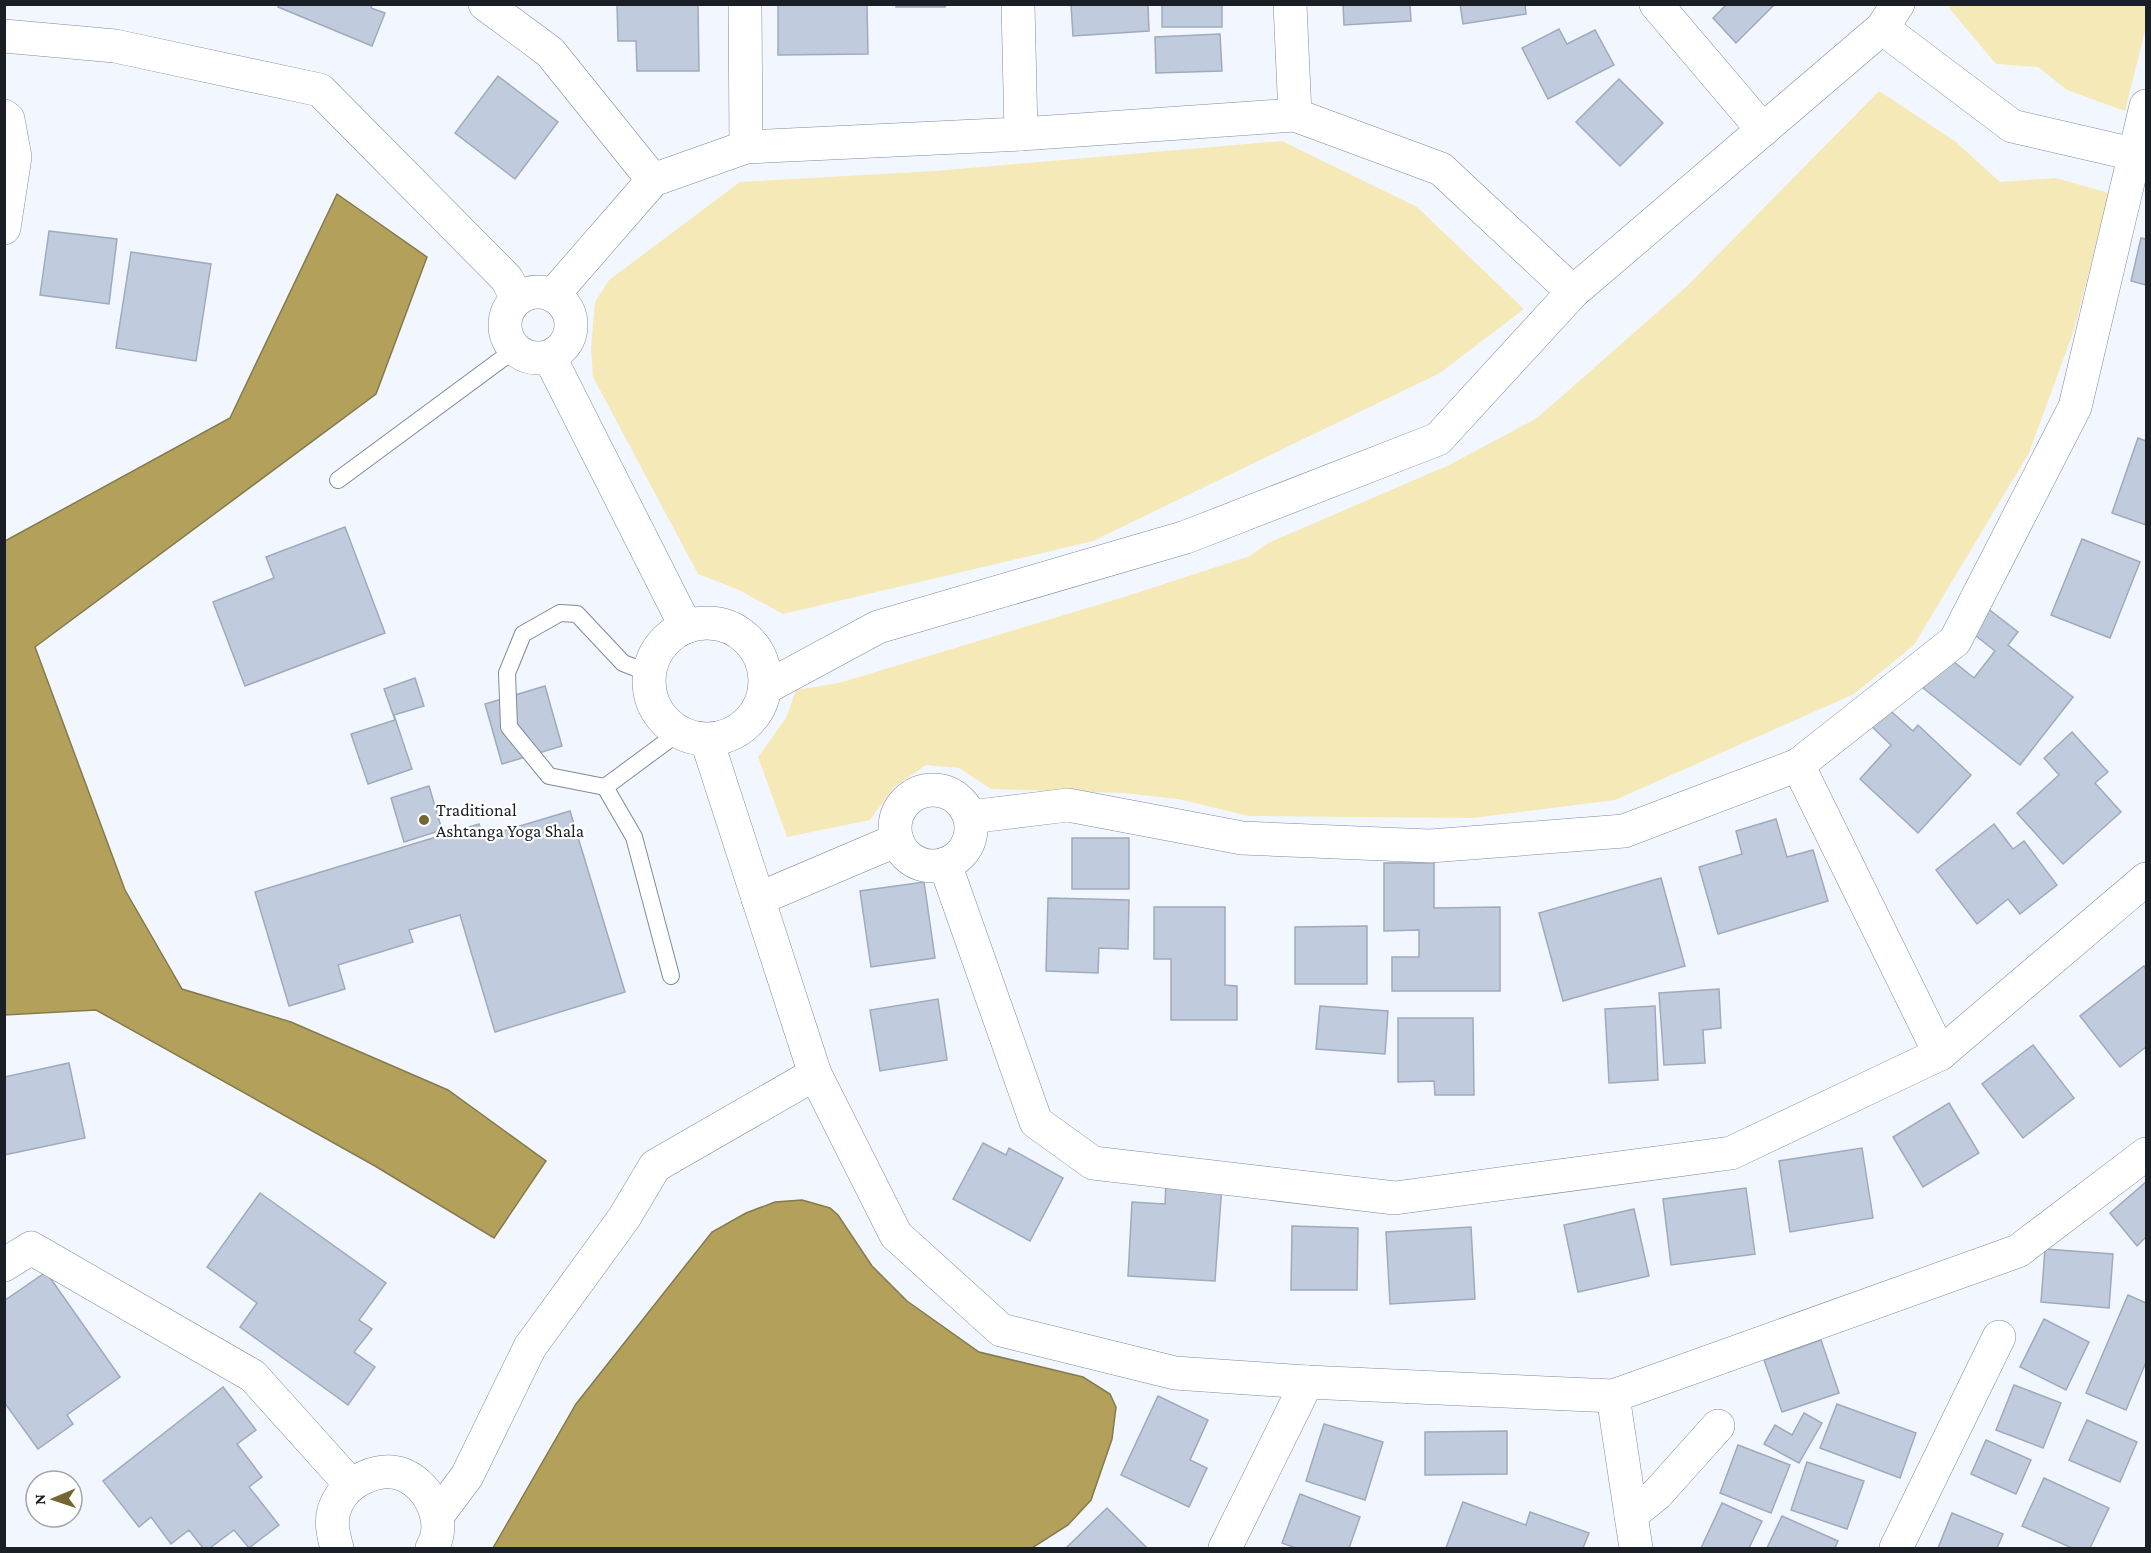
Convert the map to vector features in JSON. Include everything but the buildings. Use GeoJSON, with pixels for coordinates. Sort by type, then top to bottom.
{"type":"FeatureCollection","features":[{"type":"Feature","properties":{"kind":"street"},"geometry":{"type":"LineString","coordinates":[[484,4],[550,52],[653,180]]}},
{"type":"Feature","properties":{"kind":"street"},"geometry":{"type":"LineString","coordinates":[[745,4],[747,147]]}},
{"type":"Feature","properties":{"kind":"street"},"geometry":{"type":"LineString","coordinates":[[1018,4],[1021,134]]}},
{"type":"Feature","properties":{"kind":"street"},"geometry":{"type":"LineString","coordinates":[[1290,4],[1295,115]]}},
{"type":"Feature","properties":{"kind":"street"},"geometry":{"type":"LineString","coordinates":[[1656,4],[1763,130]]}},
{"type":"Feature","properties":{"kind":"street"},"geometry":{"type":"LineString","coordinates":[[765,688],[878,627],[1186,537],[1438,439],[1573,292],[1763,130],[1890,16],[2012,126],[2140,156]]}},
{"type":"Feature","properties":{"kind":"street"},"geometry":{"type":"LineString","coordinates":[[4,36],[116,46],[320,90],[507,279],[517,298]]}},
{"type":"Feature","properties":{"kind":"street"},"geometry":{"type":"LineString","coordinates":[[970,817],[1068,805],[1242,837],[1430,846],[1624,831],[1798,765],[1955,641],[2075,407],[2140,156],[2146,106]]}},
{"type":"Feature","properties":{"kind":"street"},"geometry":{"type":"LineString","coordinates":[[553,295],[653,180],[747,147],[1021,134],[1295,115],[1441,169],[1573,292]]}},
{"type":"Feature","properties":{"kind":"street"},"geometry":{"type":"LineString","coordinates":[[4,116],[8,118],[15,157],[4,228]]}},
{"type":"Feature","properties":{"kind":"street"},"geometry":{"type":"LineString","coordinates":[[534,291],[553,295],[567,308],[572,327],[565,345],[550,357],[531,359],[514,350],[504,333],[505,314],[517,298],[534,291]]}},
{"type":"Feature","properties":{"kind":"street"},"geometry":{"type":"LineString","coordinates":[[550,357],[686,627]]}},
{"type":"Feature","properties":{"kind":"street"},"geometry":{"type":"LineString","coordinates":[[705,622],[726,625],[743,635],[755,647],[763,666],[765,688],[760,707],[747,725],[723,738],[693,737],[659,716],[651,697],[649,673],[655,654],[668,637],[686,627],[705,622]]}},
{"type":"Feature","properties":{"kind":"street"},"geometry":{"type":"LineString","coordinates":[[693,737],[758,899],[814,1074],[896,1235],[1001,1330],[1175,1373],[1307,1382],[1613,1396],[2018,1251],[2146,1154]]}},
{"type":"Feature","properties":{"kind":"street"},"geometry":{"type":"LineString","coordinates":[[1798,765],[1940,1054]]}},
{"type":"Feature","properties":{"kind":"street"},"geometry":{"type":"LineString","coordinates":[[930,789],[947,793],[962,802],[970,817],[971,837],[962,854],[945,864],[926,866],[908,857],[897,840],[895,823],[901,807],[914,795],[930,789]]}},
{"type":"Feature","properties":{"kind":"street"},"geometry":{"type":"LineString","coordinates":[[758,899],[897,840]]}},
{"type":"Feature","properties":{"kind":"street"},"geometry":{"type":"LineString","coordinates":[[945,864],[1036,1122],[1093,1163],[1395,1198],[1731,1153],[1940,1054],[2146,879]]}},
{"type":"Feature","properties":{"kind":"street"},"geometry":{"type":"LineString","coordinates":[[432,1548],[436,1541],[438,1515],[467,1476],[530,1347],[624,1218],[655,1166],[814,1074]]}},
{"type":"Feature","properties":{"kind":"street"},"geometry":{"type":"LineString","coordinates":[[4,1265],[31,1248],[253,1376],[351,1485]]}},
{"type":"Feature","properties":{"kind":"street"},"geometry":{"type":"LineString","coordinates":[[1896,1548],[1999,1337]]}},
{"type":"Feature","properties":{"kind":"street"},"geometry":{"type":"LineString","coordinates":[[1226,1548],[1307,1382]]}},
{"type":"Feature","properties":{"kind":"street"},"geometry":{"type":"LineString","coordinates":[[1613,1396],[1636,1548]]}},
{"type":"Feature","properties":{"kind":"street"},"geometry":{"type":"LineString","coordinates":[[1631,1515],[1657,1494],[1718,1426]]}},
{"type":"Feature","properties":{"kind":"street"},"geometry":{"type":"LineString","coordinates":[[337,1548],[332,1528],[336,1503],[351,1485],[376,1473],[403,1475],[425,1491],[438,1515]]}},
{"type":"Feature","properties":{"kind":"lane"},"geometry":{"type":"LineString","coordinates":[[338,480],[514,350]]}},
{"type":"Feature","properties":{"kind":"lane"},"geometry":{"type":"LineString","coordinates":[[649,673],[624,663],[577,614],[560,613],[523,634],[507,673],[509,727],[549,776],[605,787],[693,737]]}},
{"type":"Feature","properties":{"kind":"lane"},"geometry":{"type":"LineString","coordinates":[[605,787],[634,837],[671,976]]}},
{"type":"Feature","properties":{"kind":"shaded area"},"geometry":{"type":"Polygon","coordinates":[[[1951,5],[2146,5],[2146,27],[2125,111],[2067,90],[2038,67],[1996,64],[1949,8],[1951,5]]]}},
{"type":"Feature","properties":{"kind":"shaded area"},"geometry":{"type":"Polygon","coordinates":[[[1879,91],[1956,142],[2000,182],[2056,178],[2109,193],[2074,330],[2029,453],[1914,645],[1854,694],[1615,800],[1473,818],[1249,816],[1178,799],[1123,793],[991,789],[959,768],[926,765],[894,787],[870,820],[787,837],[758,757],[786,718],[796,690],[839,683],[1124,597],[1250,556],[1268,543],[1449,465],[1537,418],[1686,287],[1879,91]]]}},
{"type":"Feature","properties":{"kind":"shaded area"},"geometry":{"type":"Polygon","coordinates":[[[1282,141],[1417,207],[1524,309],[1440,373],[1093,541],[783,614],[739,590],[698,574],[593,377],[591,348],[595,302],[609,280],[740,182],[935,171],[1282,141]]]}},
{"type":"Feature","properties":{"kind":"shaded area"},"geometry":{"type":"Polygon","coordinates":[[[337,194],[427,257],[376,394],[35,647],[125,890],[182,989],[291,1022],[448,1090],[546,1161],[494,1238],[375,1166],[96,1010],[5,1015],[5,541],[230,418],[337,194]]]}},
{"type":"Feature","properties":{"kind":"shaded area"},"geometry":{"type":"Polygon","coordinates":[[[802,1200],[830,1208],[838,1215],[872,1266],[907,1301],[979,1352],[1083,1377],[1110,1394],[1116,1407],[1112,1439],[1091,1500],[1068,1525],[1032,1548],[493,1548],[576,1404],[712,1232],[746,1213],[775,1202],[802,1200]]]}},
{"type":"Feature","properties":{"kind":"place","name":"Traditional Ashtanga Yoga Shala"},"geometry":{"type":"Point","coordinates":[424,820]}}]}
